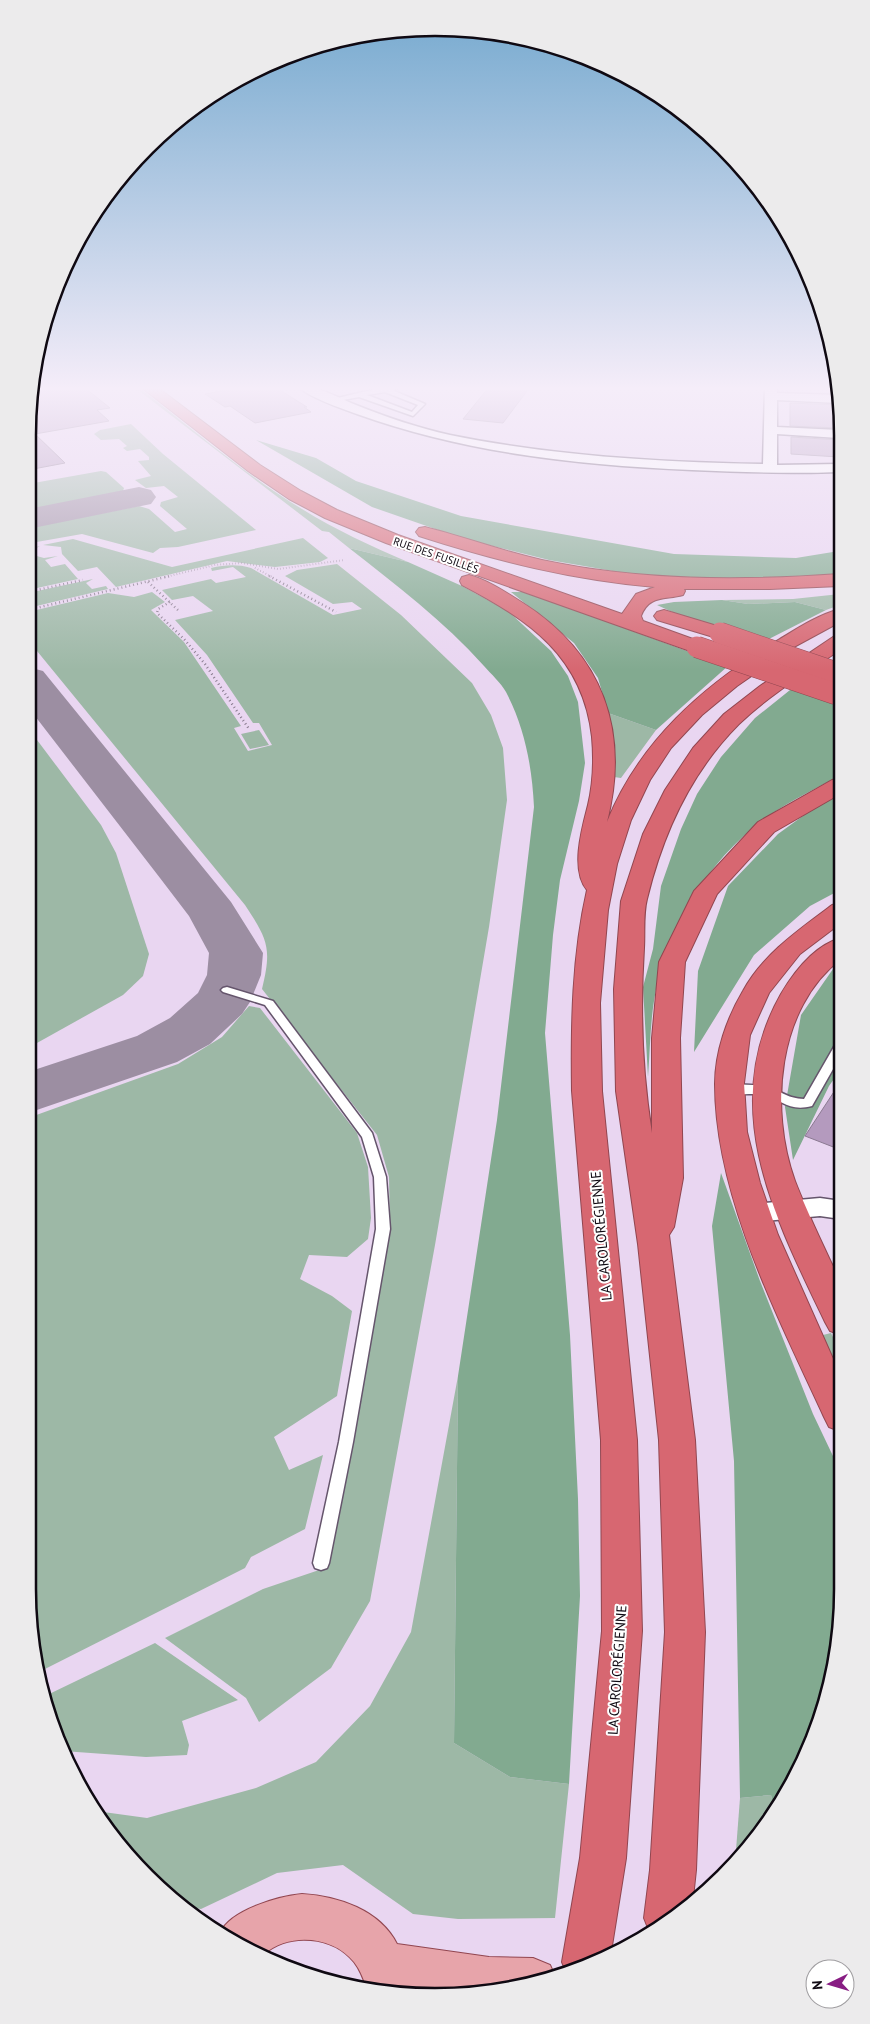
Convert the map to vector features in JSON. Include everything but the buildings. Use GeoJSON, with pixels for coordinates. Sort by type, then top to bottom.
{"type":"FeatureCollection","features":[{"type":"Feature","properties":{"kind":"highway","name":"RUE DES FUSILLÉS"},"geometry":{"type":"LineString","coordinates":[[274,481],[331,514],[392,539],[635,616],[720,634],[834,687]]}},
{"type":"Feature","properties":{"kind":"highway","name":"RUE DES FUSILLÉS"},"geometry":{"type":"LineString","coordinates":[[303,481],[368,514],[439,544],[635,616],[697,646],[834,687]]}},
{"type":"Feature","properties":{"kind":"highway"},"geometry":{"type":"LineString","coordinates":[[331,514],[375,539],[451,572],[507,600],[558,638],[576,659],[592,689],[599,713],[604,750],[602,792],[590,848],[597,898]]}},
{"type":"Feature","properties":{"kind":"highway"},"geometry":{"type":"LineString","coordinates":[[368,514],[484,550],[559,569],[601,576],[684,584],[721,585],[762,585],[834,580]]}},
{"type":"Feature","properties":{"kind":"highway"},"geometry":{"type":"LineString","coordinates":[[635,616],[647,595],[663,591],[763,595],[834,589]]}},
{"type":"Feature","properties":{"kind":"highway","name":"LA CAROLORÉGIENNE"},"geometry":{"type":"LineString","coordinates":[[587,1958],[603,1858],[622,1631],[619,1440],[586,1091],[584,1038],[586,989],[597,898],[616,830],[637,784],[663,744],[695,710],[734,678],[790,640],[834,618]]}},
{"type":"Feature","properties":{"kind":"highway"},"geometry":{"type":"LineString","coordinates":[[668,1913],[673,1870],[685,1632],[677,1440],[654,1244],[631,1091],[628,1042],[634,901],[655,834],[676,790],[701,753],[732,719],[767,690],[834,645]]}},
{"type":"Feature","properties":{"kind":"highway"},"geometry":{"type":"LineString","coordinates":[[654,1244],[668,1178],[666,1038],[672,962],[706,891],[766,827],[834,788]]}},
{"type":"Feature","properties":{"kind":"highway"},"geometry":{"type":"LineString","coordinates":[[834,915],[791,947],[751,999],[736,1036],[728,1088],[737,1161],[753,1213],[774,1266],[834,1399]]}},
{"type":"Feature","properties":{"kind":"highway"},"geometry":{"type":"LineString","coordinates":[[834,952],[814,968],[794,996],[778,1027],[770,1057],[766,1091],[774,1162],[791,1208],[834,1304]]}},
{"type":"Feature","properties":{"kind":"main road"},"geometry":{"type":"LineString","coordinates":[[245,1939],[264,1926],[291,1916],[319,1916],[346,1925],[368,1942],[401,1977],[504,1981]]}},
{"type":"Feature","properties":{"kind":"street"},"geometry":{"type":"LineString","coordinates":[[753,1213],[791,1208],[820,1207],[834,1209]]}},
{"type":"Feature","properties":{"kind":"lane"},"geometry":{"type":"LineString","coordinates":[[227,990],[269,1003],[368,1136],[380,1177],[383,1229],[346,1442],[321,1563]]}},
{"type":"Feature","properties":{"kind":"lane"},"geometry":{"type":"LineString","coordinates":[[728,1088],[766,1091],[788,1102],[808,1103],[834,1058]]}},
{"type":"Feature","properties":{"kind":"path"},"geometry":{"type":"LineString","coordinates":[[36,608],[215,564],[228,562],[278,569],[345,560]]}},
{"type":"Feature","properties":{"kind":"path"},"geometry":{"type":"LineString","coordinates":[[251,565],[336,612]]}},
{"type":"Feature","properties":{"kind":"path"},"geometry":{"type":"LineString","coordinates":[[36,590],[83,580]]}},
{"type":"Feature","properties":{"kind":"path"},"geometry":{"type":"LineString","coordinates":[[147,581],[178,610]]}},
{"type":"Feature","properties":{"kind":"path"},"geometry":{"type":"LineString","coordinates":[[170,602],[158,609],[158,613],[164,622],[187,641],[216,676],[249,730]]}},
{"type":"Feature","properties":{"kind":"green space"},"geometry":{"type":"Polygon","coordinates":[[[117,481],[124,488],[123,491],[36,509],[36,483],[117,481]]]}},
{"type":"Feature","properties":{"kind":"green space"},"geometry":{"type":"Polygon","coordinates":[[[137,481],[197,481],[256,530],[178,547],[160,548],[153,553],[82,534],[36,542],[36,526],[139,506],[149,509],[175,532],[187,529],[160,506],[161,502],[178,497],[164,486],[146,488],[137,481]]]}},
{"type":"Feature","properties":{"kind":"green space"},"geometry":{"type":"Polygon","coordinates":[[[257,481],[261,481],[315,517],[341,531],[408,562],[349,548],[329,532],[322,531],[257,481]]]}},
{"type":"Feature","properties":{"kind":"green space"},"geometry":{"type":"Polygon","coordinates":[[[328,481],[357,481],[461,516],[674,554],[796,558],[834,552],[834,574],[811,577],[722,580],[636,575],[549,560],[464,539],[372,507],[328,481]]]}},
{"type":"Feature","properties":{"kind":"green space"},"geometry":{"type":"Polygon","coordinates":[[[303,538],[328,558],[320,562],[275,567],[227,561],[116,587],[97,567],[78,571],[62,554],[61,547],[43,545],[73,539],[172,567],[303,538]]]}},
{"type":"Feature","properties":{"kind":"green space"},"geometry":{"type":"Polygon","coordinates":[[[349,548],[408,562],[462,586],[508,611],[551,651],[568,676],[578,702],[585,763],[579,801],[560,880],[553,935],[545,1033],[570,1335],[578,1499],[580,1596],[569,1784],[510,1777],[454,1743],[458,1376],[497,1120],[534,807],[529,763],[523,734],[513,706],[499,682],[453,634],[349,548]]]}},
{"type":"Feature","properties":{"kind":"green space"},"geometry":{"type":"Polygon","coordinates":[[[36,556],[44,558],[58,556],[45,560],[51,567],[65,564],[78,579],[36,588],[36,556]]]}},
{"type":"Feature","properties":{"kind":"green space"},"geometry":{"type":"Polygon","coordinates":[[[337,564],[401,615],[472,683],[491,715],[503,748],[507,800],[489,927],[435,1245],[370,1601],[331,1668],[259,1722],[246,1698],[165,1638],[263,1589],[328,1567],[390,1230],[389,1177],[377,1135],[262,989],[267,964],[266,945],[253,917],[36,650],[36,610],[108,593],[134,597],[152,592],[165,602],[151,610],[184,642],[241,726],[234,728],[248,751],[272,745],[259,723],[253,723],[207,655],[175,620],[213,611],[193,596],[172,600],[162,590],[211,579],[216,583],[246,577],[233,567],[212,571],[211,568],[241,566],[251,568],[333,615],[362,609],[352,602],[333,604],[285,576],[297,570],[337,564]]]}},
{"type":"Feature","properties":{"kind":"green space"},"geometry":{"type":"Polygon","coordinates":[[[93,579],[86,583],[92,589],[106,586],[108,589],[36,606],[36,591],[93,579]]]}},
{"type":"Feature","properties":{"kind":"green space"},"geometry":{"type":"Polygon","coordinates":[[[511,592],[526,592],[728,666],[656,730],[608,713],[598,678],[574,643],[511,592]]]}},
{"type":"Feature","properties":{"kind":"green space"},"geometry":{"type":"Polygon","coordinates":[[[834,595],[834,607],[826,610],[795,602],[748,604],[722,600],[793,599],[834,595]]]}},
{"type":"Feature","properties":{"kind":"green space"},"geometry":{"type":"Polygon","coordinates":[[[722,600],[748,604],[795,602],[826,610],[761,643],[683,617],[657,605],[674,602],[722,600]]]}},
{"type":"Feature","properties":{"kind":"green space"},"geometry":{"type":"Polygon","coordinates":[[[795,686],[834,700],[834,779],[787,804],[748,832],[710,873],[694,896],[668,947],[660,974],[654,1001],[648,1077],[643,987],[653,949],[661,886],[681,829],[697,794],[721,757],[755,718],[795,686]]]}},
{"type":"Feature","properties":{"kind":"green space"},"geometry":{"type":"Polygon","coordinates":[[[608,713],[656,730],[621,778],[614,777],[613,745],[608,713]]]}},
{"type":"Feature","properties":{"kind":"green space"},"geometry":{"type":"Polygon","coordinates":[[[259,730],[269,745],[250,749],[241,734],[259,730]]]}},
{"type":"Feature","properties":{"kind":"green space"},"geometry":{"type":"Polygon","coordinates":[[[36,739],[101,825],[116,853],[149,954],[143,976],[123,995],[36,1044],[36,739]]]}},
{"type":"Feature","properties":{"kind":"green space"},"geometry":{"type":"Polygon","coordinates":[[[834,793],[834,893],[810,906],[754,955],[694,1052],[698,971],[728,886],[778,834],[834,793]]]}},
{"type":"Feature","properties":{"kind":"green space"},"geometry":{"type":"Polygon","coordinates":[[[833,969],[834,1079],[793,1160],[785,1107],[801,1015],[833,969]]]}},
{"type":"Feature","properties":{"kind":"green space"},"geometry":{"type":"Polygon","coordinates":[[[249,1006],[260,1008],[357,1133],[368,1167],[371,1218],[368,1239],[347,1257],[309,1255],[300,1279],[332,1296],[352,1311],[337,1396],[274,1437],[289,1470],[323,1455],[305,1529],[251,1557],[245,1568],[45,1669],[37,1615],[36,1589],[36,1115],[178,1064],[222,1037],[249,1006]]]}},
{"type":"Feature","properties":{"kind":"green space"},"geometry":{"type":"Polygon","coordinates":[[[721,1173],[760,1281],[813,1414],[834,1458],[834,1589],[833,1615],[826,1667],[813,1717],[793,1765],[773,1801],[771,1795],[740,1798],[734,1461],[712,1226],[721,1173]]]}},
{"type":"Feature","properties":{"kind":"green space"},"geometry":{"type":"Polygon","coordinates":[[[831,1333],[834,1339],[834,1367],[819,1336],[831,1333]]]}},
{"type":"Feature","properties":{"kind":"green space"},"geometry":{"type":"Polygon","coordinates":[[[458,1376],[454,1743],[510,1777],[569,1784],[555,1918],[458,1919],[413,1914],[343,1865],[277,1873],[201,1909],[196,1908],[153,1871],[135,1852],[104,1812],[147,1818],[256,1788],[316,1762],[370,1706],[411,1632],[458,1376]]]}},
{"type":"Feature","properties":{"kind":"green space"},"geometry":{"type":"Polygon","coordinates":[[[155,1643],[238,1700],[182,1721],[189,1745],[187,1755],[146,1757],[71,1752],[57,1717],[50,1693],[155,1643]]]}},
{"type":"Feature","properties":{"kind":"green space"},"geometry":{"type":"Polygon","coordinates":[[[771,1795],[773,1801],[736,1851],[740,1798],[771,1795]]]}},
{"type":"Feature","properties":{"kind":"taxiway"},"geometry":{"type":"LineString","coordinates":[[36,517],[139,497]]}},
{"type":"Feature","properties":{"kind":"taxiway"},"geometry":{"type":"LineString","coordinates":[[36,690],[213,913],[236,953],[234,975],[222,1002],[190,1031],[157,1049],[36,1090]]}}]}
